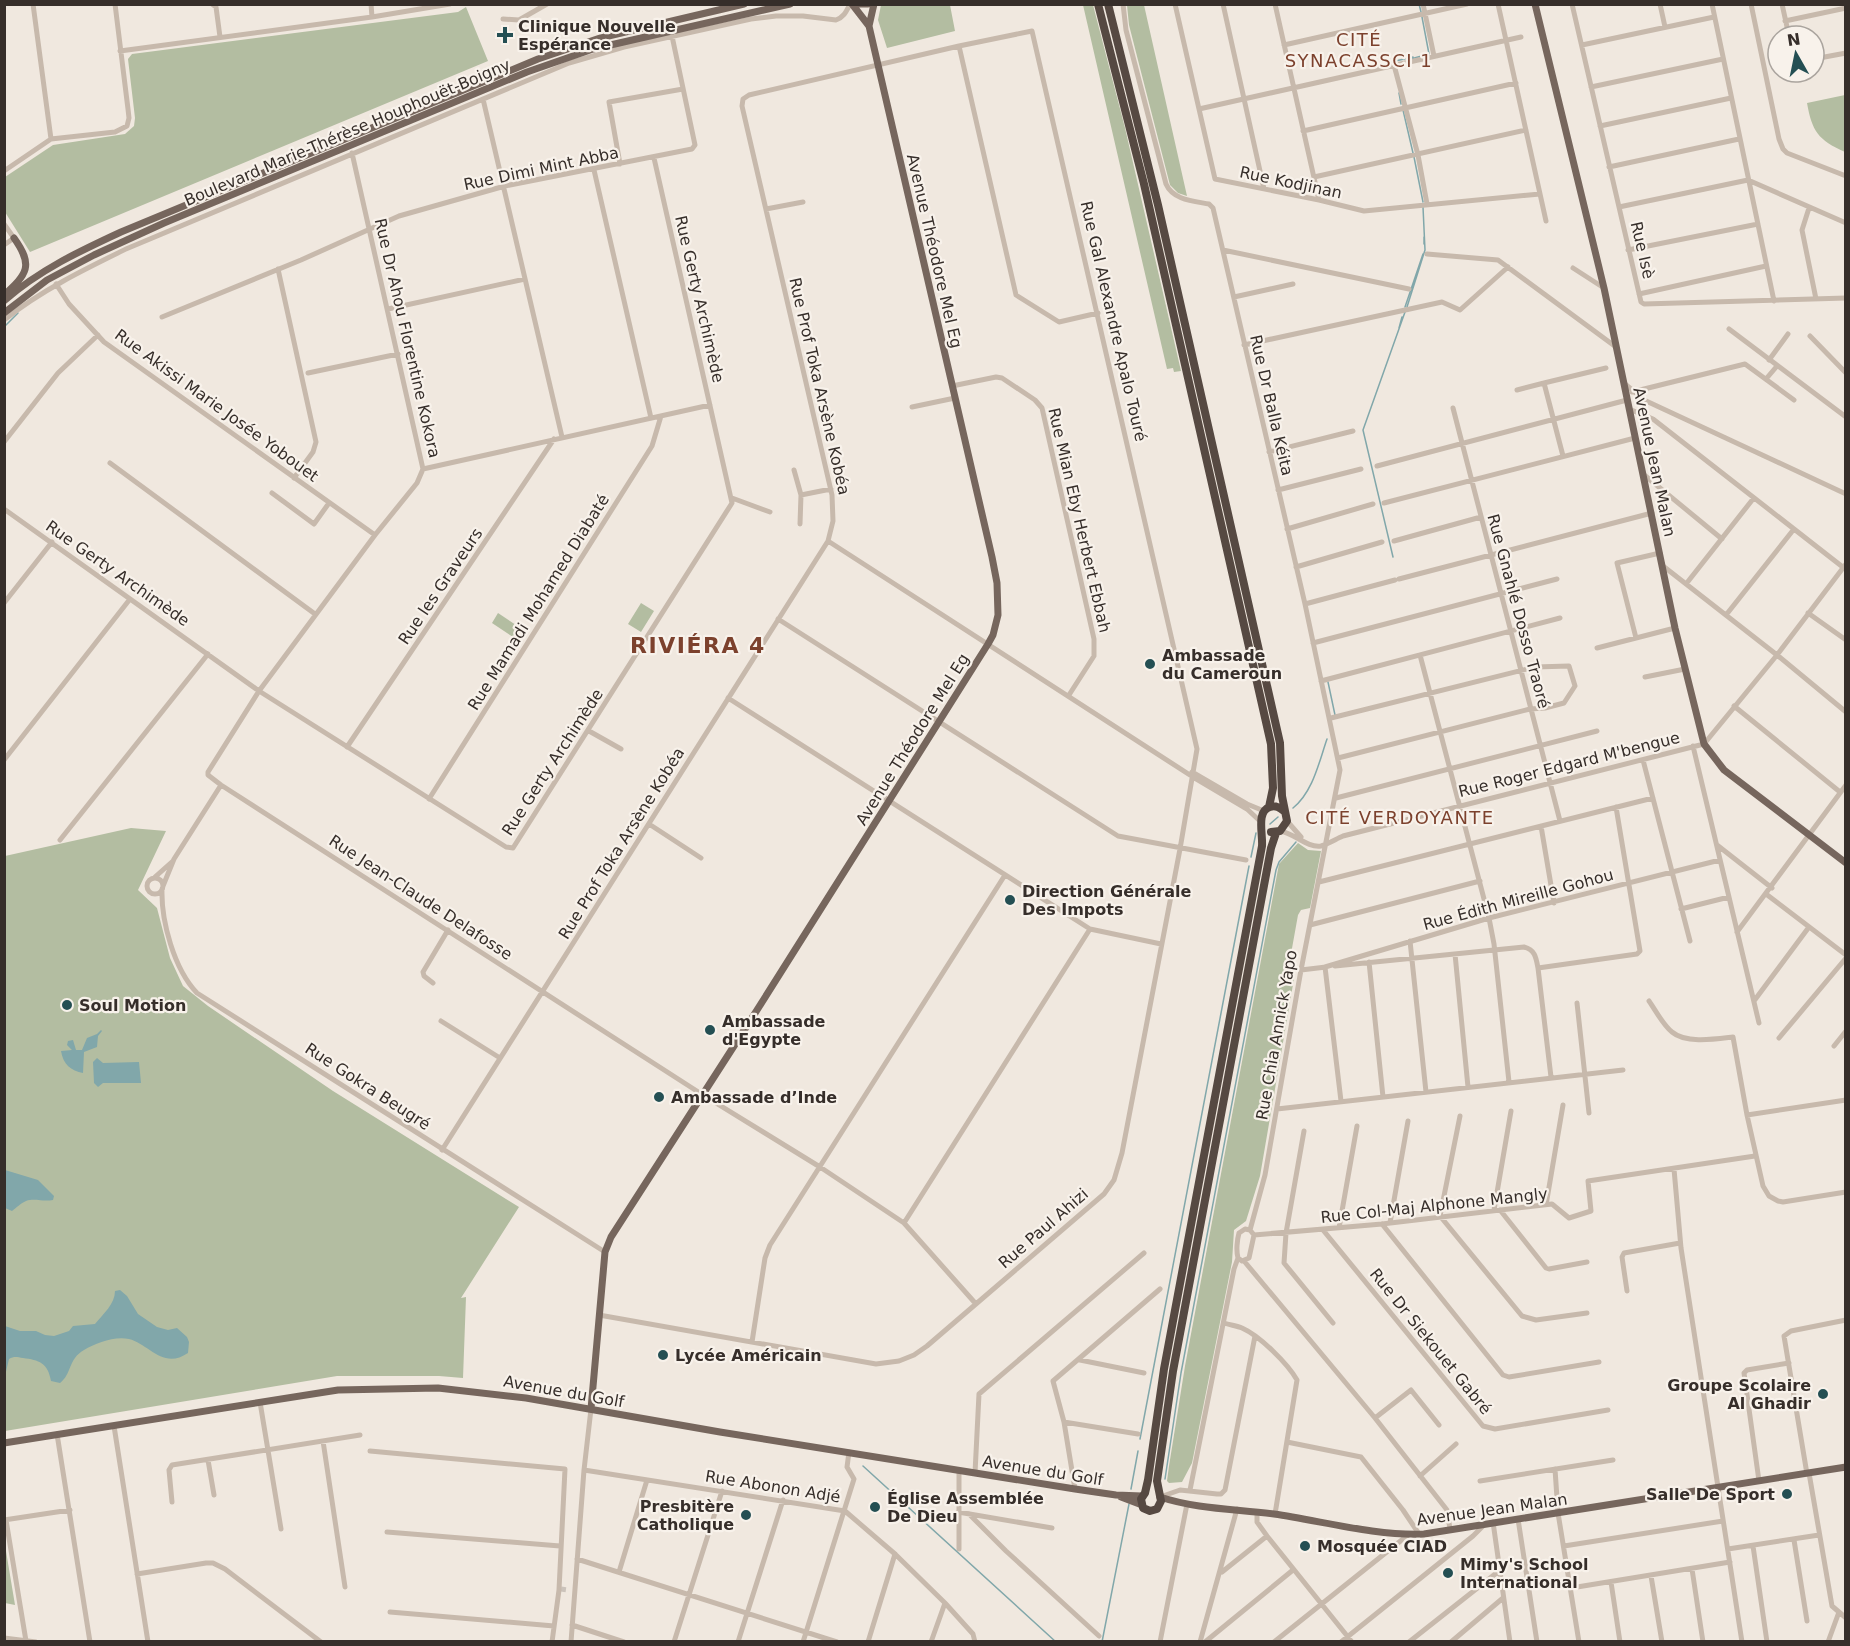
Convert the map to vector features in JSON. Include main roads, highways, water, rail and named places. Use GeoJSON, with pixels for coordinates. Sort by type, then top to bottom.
{"type":"FeatureCollection","features":[{"type":"Feature","properties":{"kind":"highway"},"geometry":{"type":"LineString","coordinates":[[1098,4],[1144,184],[1268,733],[1273,779],[1272,794],[1262,825],[1262,846],[1164,1369],[1142,1505],[1150,1511],[1159,1507],[1157,1481],[1173,1371],[1271,848],[1278,832],[1287,821],[1284,811],[1280,743],[1143,142],[1108,4]]}},
{"type":"Feature","properties":{"kind":"highway"},"geometry":{"type":"LineString","coordinates":[[1266,809],[1277,807],[1284,811]]}},
{"type":"Feature","properties":{"kind":"highway"},"geometry":{"type":"LineString","coordinates":[[1262,825],[1269,832],[1278,832]]}},
{"type":"Feature","properties":{"kind":"highway"},"geometry":{"type":"LineString","coordinates":[[1144,1494],[1152,1491],[1159,1495]]}},
{"type":"Feature","properties":{"kind":"main road","name":"Boulevard Marie-Thérèse Houphouët-Boigny"},"geometry":{"type":"LineString","coordinates":[[4,301],[43,272],[68,257],[121,232],[538,59],[600,38],[744,4]]}},
{"type":"Feature","properties":{"kind":"main road","name":"Boulevard Marie-Thérèse Houphouët-Boigny"},"geometry":{"type":"LineString","coordinates":[[4,313],[47,280],[94,255],[164,223],[527,72],[593,49],[790,4]]}},
{"type":"Feature","properties":{"kind":"main road"},"geometry":{"type":"LineString","coordinates":[[852,4],[868,4]]}},
{"type":"Feature","properties":{"kind":"main road"},"geometry":{"type":"LineString","coordinates":[[852,4],[869,26]]}},
{"type":"Feature","properties":{"kind":"main road"},"geometry":{"type":"LineString","coordinates":[[869,26],[874,4]]}},
{"type":"Feature","properties":{"kind":"main road","name":"Avenue Jean Malan"},"geometry":{"type":"LineString","coordinates":[[1535,4],[1604,288],[1675,628],[1704,744],[1724,770],[1845,863]]}},
{"type":"Feature","properties":{"kind":"main road","name":"Avenue Théodore Mel Eg"},"geometry":{"type":"LineString","coordinates":[[591,1409],[606,1252],[614,1232],[939,723],[993,635],[998,615],[997,583],[869,26]]}},
{"type":"Feature","properties":{"kind":"main road"},"geometry":{"type":"LineString","coordinates":[[4,295],[20,280],[26,269],[24,255],[14,238]]}},
{"type":"Feature","properties":{"kind":"main road","name":"Avenue du Golf"},"geometry":{"type":"LineString","coordinates":[[4,1443],[338,1390],[429,1387],[494,1393],[1075,1489],[1116,1495],[1144,1494]]}},
{"type":"Feature","properties":{"kind":"main road","name":"Avenue Jean Malan"},"geometry":{"type":"LineString","coordinates":[[1159,1495],[1184,1503],[1275,1514],[1408,1535],[1845,1467]]}},
{"type":"Feature","properties":{"kind":"main road","name":"Avenue du Golf"},"geometry":{"type":"LineString","coordinates":[[1116,1495],[1142,1505]]}},
{"type":"Feature","properties":{"kind":"main road","name":"Avenue Jean Malan"},"geometry":{"type":"LineString","coordinates":[[1159,1507],[1184,1503]]}},
{"type":"Feature","properties":{"kind":"water"},"geometry":{"type":"Polygon","coordinates":[[[101,1030],[97,1047],[84,1052],[83,1073],[68,1066],[61,1051],[72,1050],[67,1045],[68,1041],[73,1040],[76,1050],[82,1050],[87,1038],[101,1030]]]}},
{"type":"Feature","properties":{"kind":"water"},"geometry":{"type":"Polygon","coordinates":[[[97,1058],[103,1063],[139,1062],[141,1083],[103,1083],[98,1087],[94,1083],[93,1062],[97,1058]]]}},
{"type":"Feature","properties":{"kind":"water"},"geometry":{"type":"Polygon","coordinates":[[[5,1170],[38,1180],[54,1196],[53,1200],[26,1201],[12,1211],[5,1208],[5,1170]]]}},
{"type":"Feature","properties":{"kind":"water"},"geometry":{"type":"Polygon","coordinates":[[[120,1290],[127,1296],[138,1314],[157,1327],[168,1330],[177,1328],[187,1337],[188,1353],[171,1359],[129,1339],[117,1338],[89,1347],[79,1354],[60,1383],[51,1381],[48,1370],[42,1363],[17,1357],[9,1359],[5,1376],[5,1326],[20,1331],[36,1331],[54,1336],[69,1331],[73,1326],[95,1324],[111,1305],[115,1291],[120,1290]]]}},
{"type":"Feature","properties":{"kind":"waterway"},"geometry":{"type":"LineString","coordinates":[[1419,4],[1421,12]]}},
{"type":"Feature","properties":{"kind":"waterway"},"geometry":{"type":"LineString","coordinates":[[1407,60],[1429,54],[1422,17]]}},
{"type":"Feature","properties":{"kind":"waterway"},"geometry":{"type":"LineString","coordinates":[[1391,62],[1413,57]]}},
{"type":"Feature","properties":{"kind":"waterway"},"geometry":{"type":"LineString","coordinates":[[1399,93],[1401,104]]}},
{"type":"Feature","properties":{"kind":"waterway"},"geometry":{"type":"LineString","coordinates":[[1403,110],[1413,153]]}},
{"type":"Feature","properties":{"kind":"waterway"},"geometry":{"type":"LineString","coordinates":[[1414,157],[1423,202]]}},
{"type":"Feature","properties":{"kind":"waterway"},"geometry":{"type":"LineString","coordinates":[[1407,307],[1425,250],[1423,207]]}},
{"type":"Feature","properties":{"kind":"waterway"},"geometry":{"type":"LineString","coordinates":[[1424,237],[1424,244]]}},
{"type":"Feature","properties":{"kind":"waterway"},"geometry":{"type":"LineString","coordinates":[[1405,307],[1423,254]]}},
{"type":"Feature","properties":{"kind":"waterway"},"geometry":{"type":"LineString","coordinates":[[1393,557],[1363,430],[1405,312]]}},
{"type":"Feature","properties":{"kind":"waterway"},"geometry":{"type":"LineString","coordinates":[[4,327],[18,313]]}},
{"type":"Feature","properties":{"kind":"waterway"},"geometry":{"type":"LineString","coordinates":[[1399,328],[1402,317]]}},
{"type":"Feature","properties":{"kind":"waterway"},"geometry":{"type":"LineString","coordinates":[[1328,682],[1335,715]]}},
{"type":"Feature","properties":{"kind":"waterway"},"geometry":{"type":"LineString","coordinates":[[1293,808],[1306,794],[1327,739]]}},
{"type":"Feature","properties":{"kind":"waterway"},"geometry":{"type":"LineString","coordinates":[[1270,824],[1278,817]]}},
{"type":"Feature","properties":{"kind":"waterway"},"geometry":{"type":"LineString","coordinates":[[1251,857],[1256,833]]}},
{"type":"Feature","properties":{"kind":"waterway"},"geometry":{"type":"LineString","coordinates":[[1165,1479],[1181,1373],[1276,870],[1279,862],[1296,842]]}},
{"type":"Feature","properties":{"kind":"waterway"},"geometry":{"type":"LineString","coordinates":[[1140,1439],[1249,866]]}},
{"type":"Feature","properties":{"kind":"waterway"},"geometry":{"type":"LineString","coordinates":[[1131,1489],[1138,1451]]}},
{"type":"Feature","properties":{"kind":"waterway"},"geometry":{"type":"LineString","coordinates":[[863,1466],[1056,1642]]}},
{"type":"Feature","properties":{"kind":"waterway"},"geometry":{"type":"LineString","coordinates":[[1102,1642],[1129,1504]]}},
{"type":"Feature","properties":{"kind":"tunnel"},"geometry":{"type":"LineString","coordinates":[[561,1589],[568,1590]]}},
{"type":"Feature","properties":{"kind":"place","name":"Clinique Nouvelle Espérance"},"geometry":{"type":"Point","coordinates":[505,35]}},
{"type":"Feature","properties":{"kind":"place","name":"Ambassade du Cameroun"},"geometry":{"type":"Point","coordinates":[1150,664]}},
{"type":"Feature","properties":{"kind":"place","name":"Direction Générale Des Impots"},"geometry":{"type":"Point","coordinates":[1010,900]}},
{"type":"Feature","properties":{"kind":"place","name":"Soul Motion"},"geometry":{"type":"Point","coordinates":[67,1005]}},
{"type":"Feature","properties":{"kind":"place","name":"Ambassade d'Egypte"},"geometry":{"type":"Point","coordinates":[710,1030]}},
{"type":"Feature","properties":{"kind":"place","name":"Ambassade d’Inde"},"geometry":{"type":"Point","coordinates":[659,1097]}},
{"type":"Feature","properties":{"kind":"place","name":"Lycée Américain"},"geometry":{"type":"Point","coordinates":[663,1355]}},
{"type":"Feature","properties":{"kind":"place","name":"Groupe Scolaire Al Ghadir"},"geometry":{"type":"Point","coordinates":[1823,1394]}},
{"type":"Feature","properties":{"kind":"place","name":"Salle De Sport"},"geometry":{"type":"Point","coordinates":[1787,1494]}},
{"type":"Feature","properties":{"kind":"place","name":"Église Assemblée De Dieu"},"geometry":{"type":"Point","coordinates":[875,1507]}},
{"type":"Feature","properties":{"kind":"place","name":"Presbitère Catholique"},"geometry":{"type":"Point","coordinates":[746,1515]}},
{"type":"Feature","properties":{"kind":"place","name":"Mosquée CIAD"},"geometry":{"type":"Point","coordinates":[1305,1546]}},
{"type":"Feature","properties":{"kind":"place","name":"Mimy's School International"},"geometry":{"type":"Point","coordinates":[1448,1573]}},
{"type":"Feature","properties":{"kind":"district","name":"CITÉ SYNACASSCI 1"},"geometry":{"type":"Point","coordinates":[1359,50]}},
{"type":"Feature","properties":{"kind":"district","name":"RIVIÉRA 4"},"geometry":{"type":"Point","coordinates":[698,645]}},
{"type":"Feature","properties":{"kind":"district","name":"CITÉ VERDOYANTE"},"geometry":{"type":"Point","coordinates":[1400,818]}}]}
